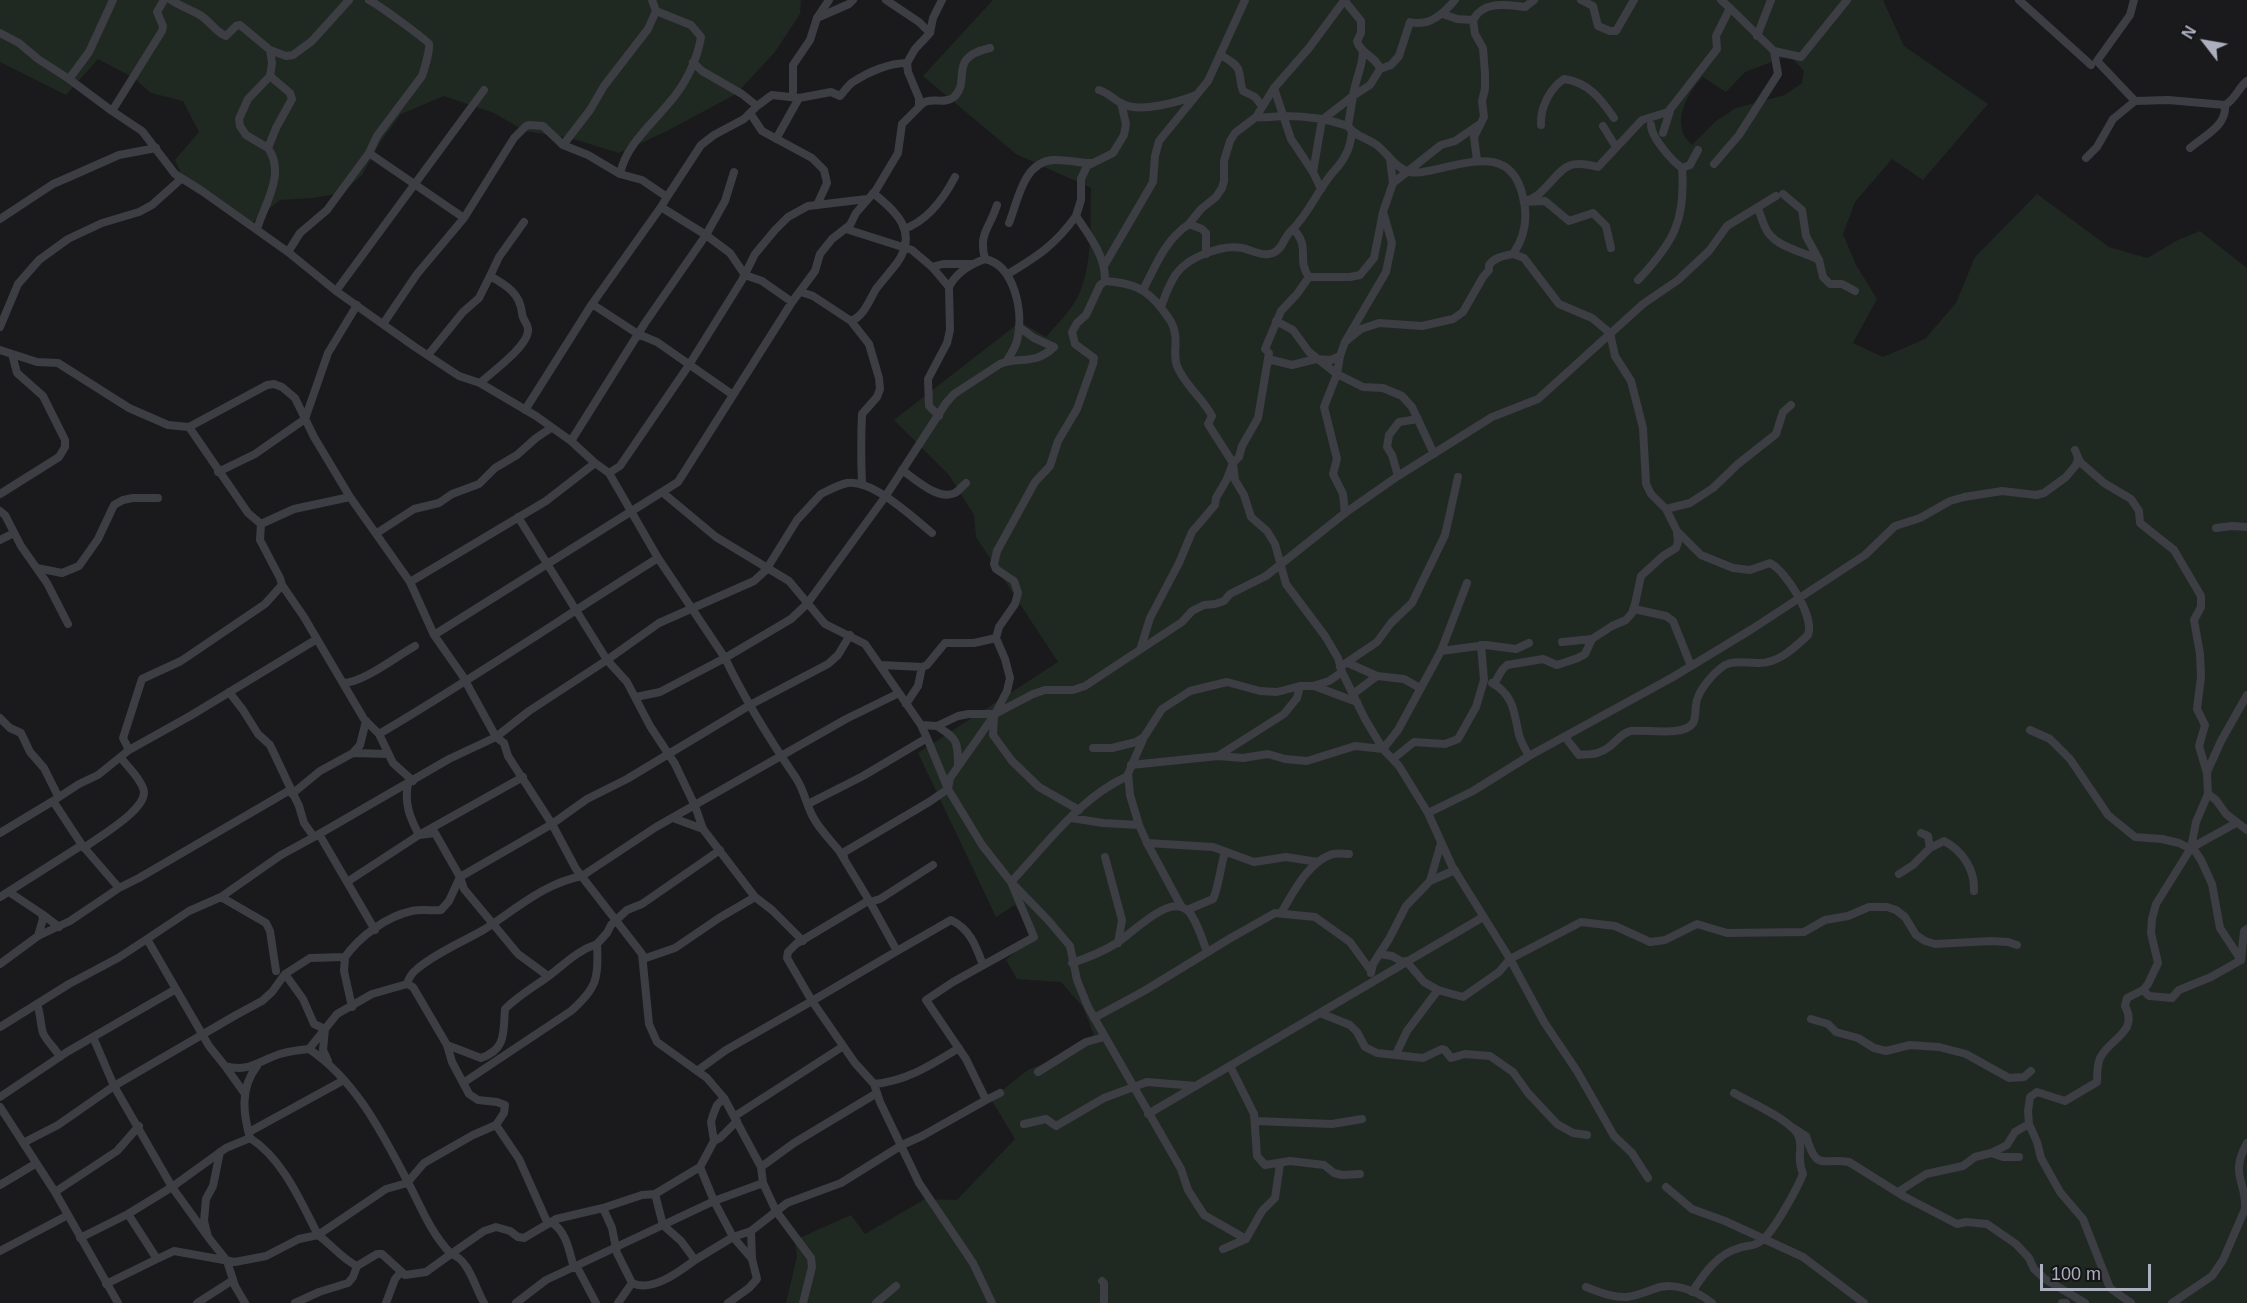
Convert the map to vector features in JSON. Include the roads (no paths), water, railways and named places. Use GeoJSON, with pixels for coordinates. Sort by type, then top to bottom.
{"type":"FeatureCollection","features":[{"type":"Feature","properties":{"kind":"street"},"geometry":{"type":"LineString","coordinates":[[69,79],[89,52],[112,0]]}},
{"type":"Feature","properties":{"kind":"street"},"geometry":{"type":"LineString","coordinates":[[112,111],[162,31],[157,12],[164,0]]}},
{"type":"Feature","properties":{"kind":"street"},"geometry":{"type":"LineString","coordinates":[[171,0],[199,14],[219,33],[226,36],[236,26],[242,26],[270,50],[286,56],[296,53],[312,41],[349,0]]}},
{"type":"Feature","properties":{"kind":"street"},"geometry":{"type":"LineString","coordinates":[[288,252],[300,233],[327,210],[369,153],[377,136],[422,76],[426,66],[429,46],[427,41],[369,0]]}},
{"type":"Feature","properties":{"kind":"street"},"geometry":{"type":"LineString","coordinates":[[563,145],[590,110],[604,86],[648,29],[656,11],[652,0]]}},
{"type":"Feature","properties":{"kind":"street"},"geometry":{"type":"LineString","coordinates":[[776,139],[796,95],[793,65],[810,40],[817,18],[829,0]]}},
{"type":"Feature","properties":{"kind":"street"},"geometry":{"type":"LineString","coordinates":[[817,18],[853,0]]}},
{"type":"Feature","properties":{"kind":"street"},"geometry":{"type":"LineString","coordinates":[[886,0],[919,22],[930,33]]}},
{"type":"Feature","properties":{"kind":"street"},"geometry":{"type":"LineString","coordinates":[[919,107],[919,98],[907,63],[915,49],[930,33],[933,18],[942,0]]}},
{"type":"Feature","properties":{"kind":"street"},"geometry":{"type":"LineString","coordinates":[[1104,266],[1153,182],[1159,141],[1208,81],[1245,0]]}},
{"type":"Feature","properties":{"kind":"street"},"geometry":{"type":"LineString","coordinates":[[1313,172],[1322,120],[1370,85],[1380,69],[1390,65],[1399,56],[1410,22],[1419,24],[1443,14],[1455,0]]}},
{"type":"Feature","properties":{"kind":"street"},"geometry":{"type":"LineString","coordinates":[[1477,160],[1474,136],[1484,117],[1482,101],[1485,89],[1483,48],[1475,34],[1473,20],[1477,13],[1488,6],[1495,4],[1525,7],[1534,0]]}},
{"type":"Feature","properties":{"kind":"street"},"geometry":{"type":"LineString","coordinates":[[1581,0],[1593,6],[1598,26],[1616,31],[1634,0]]}},
{"type":"Feature","properties":{"kind":"street"},"geometry":{"type":"LineString","coordinates":[[1721,0],[1774,51],[1801,57],[1847,0]]}},
{"type":"Feature","properties":{"kind":"street"},"geometry":{"type":"LineString","coordinates":[[1757,36],[1771,0]]}},
{"type":"Feature","properties":{"kind":"street"},"geometry":{"type":"LineString","coordinates":[[2019,0],[2091,65]]}},
{"type":"Feature","properties":{"kind":"street"},"geometry":{"type":"LineString","coordinates":[[2133,0],[2130,15],[2097,61],[2135,101]]}},
{"type":"Feature","properties":{"kind":"street"},"geometry":{"type":"LineString","coordinates":[[1143,290],[1166,246],[1179,231],[1190,224],[1222,188],[1224,161],[1235,133],[1256,117],[1274,88],[1309,48],[1343,1],[1361,21],[1361,33],[1357,41],[1363,51],[1378,63],[1380,69]]}},
{"type":"Feature","properties":{"kind":"street"},"geometry":{"type":"LineString","coordinates":[[1663,133],[1670,111],[1717,49],[1716,36],[1730,8]]}},
{"type":"Feature","properties":{"kind":"street"},"geometry":{"type":"LineString","coordinates":[[620,174],[622,164],[638,137],[670,103],[680,88],[693,63],[701,37],[691,25],[656,11]]}},
{"type":"Feature","properties":{"kind":"street"},"geometry":{"type":"LineString","coordinates":[[1443,14],[1457,19],[1473,20]]}},
{"type":"Feature","properties":{"kind":"street"},"geometry":{"type":"LineString","coordinates":[[0,33],[19,43],[38,59],[142,131],[156,147],[169,169],[181,179],[257,229],[336,291],[459,376],[480,382],[525,410],[571,441],[595,463],[609,472],[658,558],[725,658],[737,684],[799,783],[818,826],[841,854],[897,951]]}},
{"type":"Feature","properties":{"kind":"street"},"geometry":{"type":"LineString","coordinates":[[434,635],[674,486],[792,302],[815,272],[824,248],[846,229],[871,196],[898,153],[902,124],[923,102],[944,101],[952,98],[959,88],[962,71],[968,57],[973,53],[990,48]]}},
{"type":"Feature","properties":{"kind":"street"},"geometry":{"type":"LineString","coordinates":[[257,229],[276,177],[274,158],[268,148],[246,135],[240,126],[239,119],[248,99],[270,76],[272,63],[270,50]]}},
{"type":"Feature","properties":{"kind":"street"},"geometry":{"type":"LineString","coordinates":[[1161,308],[1177,272],[1198,257],[1218,247],[1241,248],[1264,255],[1274,253],[1282,246],[1347,154],[1353,96],[1356,78],[1363,60],[1363,51]]}},
{"type":"Feature","properties":{"kind":"street"},"geometry":{"type":"LineString","coordinates":[[1714,164],[1739,135],[1778,74],[1774,51]]}},
{"type":"Feature","properties":{"kind":"street"},"geometry":{"type":"LineString","coordinates":[[1221,55],[1240,73],[1239,79],[1243,91],[1255,97],[1262,106]]}},
{"type":"Feature","properties":{"kind":"street"},"geometry":{"type":"LineString","coordinates":[[693,63],[757,106]]}},
{"type":"Feature","properties":{"kind":"street"},"geometry":{"type":"LineString","coordinates":[[525,410],[592,304],[661,207],[701,145],[776,94],[831,92],[840,96],[851,83],[877,70],[897,63],[907,63]]}},
{"type":"Feature","properties":{"kind":"street"},"geometry":{"type":"LineString","coordinates":[[268,148],[292,99],[290,93],[270,76]]}},
{"type":"Feature","properties":{"kind":"street"},"geometry":{"type":"LineString","coordinates":[[1541,125],[1540,116],[1555,85],[1564,79],[1573,80],[1588,87],[1603,102],[1614,118]]}},
{"type":"Feature","properties":{"kind":"street"},"geometry":{"type":"LineString","coordinates":[[2086,158],[2097,147],[2113,119],[2135,101],[2168,100],[2225,105],[2231,102],[2239,88],[2247,81]]}},
{"type":"Feature","properties":{"kind":"street"},"geometry":{"type":"LineString","coordinates":[[1274,88],[1291,139],[1313,172],[1321,189]]}},
{"type":"Feature","properties":{"kind":"street"},"geometry":{"type":"LineString","coordinates":[[336,291],[484,90]]}},
{"type":"Feature","properties":{"kind":"street"},"geometry":{"type":"LineString","coordinates":[[1099,90],[1110,94],[1121,104],[1130,106],[1161,106],[1198,94]]}},
{"type":"Feature","properties":{"kind":"street"},"geometry":{"type":"LineString","coordinates":[[1008,274],[1035,259],[1048,248],[1076,216],[1081,200],[1081,178],[1087,166],[1113,153],[1124,135],[1126,124],[1121,104]]}},
{"type":"Feature","properties":{"kind":"street"},"geometry":{"type":"LineString","coordinates":[[2190,148],[2215,130],[2225,112],[2225,105]]}},
{"type":"Feature","properties":{"kind":"street"},"geometry":{"type":"LineString","coordinates":[[1524,202],[1541,192],[1556,174],[1569,165],[1583,164],[1599,167],[1642,120],[1670,111]]}},
{"type":"Feature","properties":{"kind":"street"},"geometry":{"type":"LineString","coordinates":[[750,113],[762,131],[812,158],[824,170],[827,183],[817,205]]}},
{"type":"Feature","properties":{"kind":"street"},"geometry":{"type":"LineString","coordinates":[[1256,117],[1283,116],[1322,120],[1350,129],[1377,145],[1390,159],[1408,172],[1421,172],[1477,160],[1493,162],[1511,169],[1520,183],[1524,202],[1522,240],[1513,254]]}},
{"type":"Feature","properties":{"kind":"street"},"geometry":{"type":"LineString","coordinates":[[1393,183],[1440,145],[1455,141],[1480,124]]}},
{"type":"Feature","properties":{"kind":"street"},"geometry":{"type":"LineString","coordinates":[[1638,280],[1653,264],[1676,230],[1683,185],[1682,168],[1674,162],[1660,143],[1651,130],[1651,125]]}},
{"type":"Feature","properties":{"kind":"street"},"geometry":{"type":"LineString","coordinates":[[383,324],[417,274],[464,218],[514,138],[526,126],[543,126],[563,145],[588,155],[620,174],[642,180],[667,197]]}},
{"type":"Feature","properties":{"kind":"street"},"geometry":{"type":"LineString","coordinates":[[1603,126],[1616,147]]}},
{"type":"Feature","properties":{"kind":"street"},"geometry":{"type":"LineString","coordinates":[[0,219],[53,184],[119,155],[156,147]]}},
{"type":"Feature","properties":{"kind":"street"},"geometry":{"type":"LineString","coordinates":[[1682,168],[1689,165],[1698,150]]}},
{"type":"Feature","properties":{"kind":"street"},"geometry":{"type":"LineString","coordinates":[[369,153],[464,218]]}},
{"type":"Feature","properties":{"kind":"street"},"geometry":{"type":"LineString","coordinates":[[1309,277],[1360,275],[1374,258],[1383,212],[1393,183],[1390,159]]}},
{"type":"Feature","properties":{"kind":"street"},"geometry":{"type":"LineString","coordinates":[[1009,223],[1021,188],[1038,165],[1050,160],[1091,163]]}},
{"type":"Feature","properties":{"kind":"street"},"geometry":{"type":"LineString","coordinates":[[571,441],[638,334],[706,235],[725,201],[734,172]]}},
{"type":"Feature","properties":{"kind":"street"},"geometry":{"type":"LineString","coordinates":[[904,229],[925,218],[955,177]]}},
{"type":"Feature","properties":{"kind":"street"},"geometry":{"type":"LineString","coordinates":[[0,327],[18,284],[48,253],[68,238],[152,205],[181,179]]}},
{"type":"Feature","properties":{"kind":"street"},"geometry":{"type":"LineString","coordinates":[[936,726],[958,716],[995,714],[1045,690],[1073,690],[1085,686],[1182,622],[1192,611],[1204,605],[1224,601],[1230,594],[1266,576],[1345,513],[1398,476],[1492,417],[1538,399],[1643,304],[1678,280],[1709,250],[1727,226],[1779,195],[1802,210],[1806,236],[1819,260],[1822,277],[1827,282],[1842,284],[1855,291]]}},
{"type":"Feature","properties":{"kind":"street"},"geometry":{"type":"LineString","coordinates":[[609,472],[620,466],[631,453],[689,365],[745,275],[755,254],[788,217],[808,206],[871,196],[896,212],[904,229],[904,246],[898,261],[880,284],[862,314],[851,321]]}},
{"type":"Feature","properties":{"kind":"street"},"geometry":{"type":"LineString","coordinates":[[1524,202],[1545,201],[1569,220],[1593,213],[1606,226],[1611,248]]}},
{"type":"Feature","properties":{"kind":"street"},"geometry":{"type":"LineString","coordinates":[[985,259],[982,248],[983,234],[997,205]]}},
{"type":"Feature","properties":{"kind":"street"},"geometry":{"type":"LineString","coordinates":[[661,207],[730,253],[745,275],[762,281],[792,302]]}},
{"type":"Feature","properties":{"kind":"street"},"geometry":{"type":"LineString","coordinates":[[1758,209],[1771,237],[1819,260]]}},
{"type":"Feature","properties":{"kind":"street"},"geometry":{"type":"LineString","coordinates":[[1345,513],[1343,494],[1334,474],[1337,459],[1324,407],[1337,374],[1345,342],[1386,272],[1392,243],[1383,212]]}},
{"type":"Feature","properties":{"kind":"street"},"geometry":{"type":"LineString","coordinates":[[1076,216],[1104,266],[1106,281]]}},
{"type":"Feature","properties":{"kind":"street"},"geometry":{"type":"LineString","coordinates":[[428,355],[463,312],[479,298],[499,257],[524,222]]}},
{"type":"Feature","properties":{"kind":"street"},"geometry":{"type":"LineString","coordinates":[[1190,224],[1206,233],[1206,254]]}},
{"type":"Feature","properties":{"kind":"street"},"geometry":{"type":"LineString","coordinates":[[846,229],[912,250],[932,267],[949,287]]}},
{"type":"Feature","properties":{"kind":"street"},"geometry":{"type":"LineString","coordinates":[[1294,230],[1302,238],[1304,251],[1302,266],[1309,277]]}},
{"type":"Feature","properties":{"kind":"street"},"geometry":{"type":"LineString","coordinates":[[1345,342],[1361,329],[1379,323],[1422,326],[1453,319],[1463,312],[1489,270],[1491,262],[1502,256],[1513,254],[1524,258],[1559,304],[1592,318],[1610,333],[1615,356],[1631,381],[1643,428],[1646,484],[1666,509],[1677,531],[1701,555],[1733,568],[1750,570],[1770,563],[1778,567],[1799,598],[1810,622],[1808,635],[1794,649],[1774,661],[1736,662],[1722,667],[1701,691],[1695,703],[1693,722],[1688,728],[1679,731],[1629,731],[1608,748],[1593,755],[1578,755],[1565,737]]}},
{"type":"Feature","properties":{"kind":"street"},"geometry":{"type":"LineString","coordinates":[[636,697],[660,692],[725,658],[791,619],[807,604],[885,497],[954,394],[1006,362],[1016,346],[1019,327],[1017,302],[1008,274],[999,264],[985,259],[973,264],[952,280],[949,287],[948,343],[928,379],[929,406],[939,416]]}},
{"type":"Feature","properties":{"kind":"street"},"geometry":{"type":"LineString","coordinates":[[932,267],[943,264],[973,264]]}},
{"type":"Feature","properties":{"kind":"street"},"geometry":{"type":"LineString","coordinates":[[480,382],[503,363],[525,339],[529,328],[522,316],[522,307],[517,295],[490,276]]}},
{"type":"Feature","properties":{"kind":"street"},"geometry":{"type":"LineString","coordinates":[[1141,647],[1150,618],[1179,563],[1188,538],[1215,505],[1216,498],[1233,463],[1239,457],[1242,446],[1258,418],[1269,353],[1264,349],[1276,321],[1281,311],[1309,277]]}},
{"type":"Feature","properties":{"kind":"street"},"geometry":{"type":"LineString","coordinates":[[841,854],[948,789],[951,778],[995,714],[1007,691],[1010,678],[996,638],[999,627],[1014,604],[1018,593],[1014,581],[996,569],[994,564],[997,550],[1035,482],[1050,466],[1058,441],[1077,409],[1094,358],[1075,344],[1072,332],[1077,323],[1086,315],[1100,285],[1106,281],[1143,290],[1150,295],[1172,324],[1176,336],[1174,348],[1177,366],[1188,385],[1208,407],[1212,416],[1208,424],[1233,463],[1235,480],[1244,495],[1248,512],[1275,544],[1286,584],[1325,636],[1338,658],[1355,698],[1383,749],[1393,759],[1428,813],[1455,870],[1510,959],[1544,1022],[1578,1071],[1614,1136],[1632,1153],[1648,1178]]}},
{"type":"Feature","properties":{"kind":"street"},"geometry":{"type":"LineString","coordinates":[[801,292],[813,296],[851,321],[869,344],[880,389],[877,397],[862,414],[860,451],[862,484]]}},
{"type":"Feature","properties":{"kind":"street"},"geometry":{"type":"LineString","coordinates":[[592,304],[638,334],[657,342],[733,395]]}},
{"type":"Feature","properties":{"kind":"street"},"geometry":{"type":"LineString","coordinates":[[218,472],[255,454],[305,419],[328,353],[357,305]]}},
{"type":"Feature","properties":{"kind":"street"},"geometry":{"type":"LineString","coordinates":[[1276,321],[1293,330],[1304,347],[1337,374],[1363,387],[1383,388],[1402,396],[1412,407],[1434,454]]}},
{"type":"Feature","properties":{"kind":"street"},"geometry":{"type":"LineString","coordinates":[[1006,362],[1026,361],[1041,357],[1054,348],[1034,339],[1019,327]]}},
{"type":"Feature","properties":{"kind":"street"},"geometry":{"type":"LineString","coordinates":[[0,350],[37,362],[58,363],[129,408],[168,425],[189,427],[261,386],[274,384],[290,391],[350,497],[410,582],[434,635],[496,737],[504,743],[508,756],[524,777],[576,869],[633,942],[643,959],[649,1024],[657,1042],[707,1078],[724,1098],[736,1118],[761,1167],[763,1183],[776,1211],[811,1258],[812,1267],[803,1303]]}},
{"type":"Feature","properties":{"kind":"street"},"geometry":{"type":"LineString","coordinates":[[0,494],[59,457],[65,447],[64,440],[43,396],[17,373],[12,354]]}},
{"type":"Feature","properties":{"kind":"street"},"geometry":{"type":"LineString","coordinates":[[1268,359],[1292,365],[1319,359],[1331,360],[1340,356]]}},
{"type":"Feature","properties":{"kind":"street"},"geometry":{"type":"LineString","coordinates":[[1666,509],[1690,503],[1713,488],[1738,464],[1776,434],[1784,412],[1791,405]]}},
{"type":"Feature","properties":{"kind":"street"},"geometry":{"type":"LineString","coordinates":[[1398,476],[1387,442],[1392,429],[1399,422],[1418,419]]}},
{"type":"Feature","properties":{"kind":"street"},"geometry":{"type":"LineString","coordinates":[[189,427],[248,513],[261,524]]}},
{"type":"Feature","properties":{"kind":"street"},"geometry":{"type":"LineString","coordinates":[[377,533],[414,509],[439,503],[452,494],[479,484],[495,468],[517,455],[551,428]]}},
{"type":"Feature","properties":{"kind":"street"},"geometry":{"type":"LineString","coordinates":[[2075,450],[2078,459],[2104,483],[2131,500],[2139,511],[2140,523],[2174,550],[2201,596],[2201,608],[2194,620],[2200,654],[2197,708],[2205,725],[2199,746],[2207,773],[2208,794],[2196,822],[2191,848],[2156,904],[2151,933],[2158,963],[2152,978],[2143,990],[2127,998],[2125,1006],[2130,1015],[2129,1024],[2102,1054],[2099,1060],[2097,1082],[2066,1101],[2035,1093],[2031,1097],[2028,1111],[2029,1124],[2041,1158],[2060,1192],[2083,1219],[2110,1288],[2131,1303]]}},
{"type":"Feature","properties":{"kind":"street"},"geometry":{"type":"LineString","coordinates":[[1428,813],[1473,790],[1529,756],[1691,666],[1865,555],[1895,526],[1920,518],[1950,501],[1964,497],[2002,491],[2036,495],[2044,493],[2066,477],[2078,459]]}},
{"type":"Feature","properties":{"kind":"street"},"geometry":{"type":"LineString","coordinates":[[410,582],[546,501],[595,463]]}},
{"type":"Feature","properties":{"kind":"street"},"geometry":{"type":"LineString","coordinates":[[902,470],[932,490],[943,494],[959,491],[966,483]]}},
{"type":"Feature","properties":{"kind":"street"},"geometry":{"type":"LineString","coordinates":[[1314,686],[1329,681],[1354,656],[1377,642],[1391,623],[1412,603],[1445,535],[1458,477]]}},
{"type":"Feature","properties":{"kind":"street"},"geometry":{"type":"LineString","coordinates":[[0,1027],[147,939],[189,911],[221,897],[281,855],[448,759],[496,737],[529,711],[607,660],[652,627],[754,581],[766,570],[797,520],[821,494],[847,483],[862,484],[885,497],[932,533]]}},
{"type":"Feature","properties":{"kind":"street"},"geometry":{"type":"LineString","coordinates":[[662,492],[716,537],[766,570],[789,581],[825,624],[865,644],[921,725],[948,789],[982,845],[1011,882],[1070,946],[1072,963],[1082,993],[1094,1018],[1181,1169],[1188,1190],[1204,1215],[1246,1239]]}},
{"type":"Feature","properties":{"kind":"street"},"geometry":{"type":"LineString","coordinates":[[261,524],[294,509],[350,497]]}},
{"type":"Feature","properties":{"kind":"street"},"geometry":{"type":"LineString","coordinates":[[37,568],[62,573],[79,566],[98,539],[114,505],[133,498],[158,498]]}},
{"type":"Feature","properties":{"kind":"street"},"geometry":{"type":"LineString","coordinates":[[0,511],[5,515],[37,568],[68,624]]}},
{"type":"Feature","properties":{"kind":"street"},"geometry":{"type":"LineString","coordinates":[[518,516],[607,660],[622,674],[636,697],[650,726],[675,764],[703,829],[754,897],[772,910],[803,941]]}},
{"type":"Feature","properties":{"kind":"street"},"geometry":{"type":"LineString","coordinates":[[261,524],[260,540],[282,585],[366,722],[379,734],[393,763],[411,782]]}},
{"type":"Feature","properties":{"kind":"street"},"geometry":{"type":"LineString","coordinates":[[2216,528],[2247,527]]}},
{"type":"Feature","properties":{"kind":"street"},"geometry":{"type":"LineString","coordinates":[[1562,642],[1592,639],[1626,620],[1634,609],[1641,576],[1663,556],[1676,548],[1677,531]]}},
{"type":"Feature","properties":{"kind":"street"},"geometry":{"type":"LineString","coordinates":[[0,540],[14,533]]}},
{"type":"Feature","properties":{"kind":"street"},"geometry":{"type":"LineString","coordinates":[[379,734],[658,558]]}},
{"type":"Feature","properties":{"kind":"street"},"geometry":{"type":"LineString","coordinates":[[1383,749],[1398,730],[1441,651],[1467,583]]}},
{"type":"Feature","properties":{"kind":"street"},"geometry":{"type":"LineString","coordinates":[[129,750],[123,738],[142,679],[182,661],[265,604],[282,585]]}},
{"type":"Feature","properties":{"kind":"street"},"geometry":{"type":"LineString","coordinates":[[1634,609],[1666,616],[1673,621],[1691,666]]}},
{"type":"Feature","properties":{"kind":"street"},"geometry":{"type":"LineString","coordinates":[[352,1007],[344,971],[345,957],[352,946],[375,930],[413,910],[441,910],[449,901],[460,877],[552,824],[587,799],[627,779],[750,705],[828,664],[838,655],[850,635]]}},
{"type":"Feature","properties":{"kind":"street"},"geometry":{"type":"LineString","coordinates":[[881,665],[922,667],[927,665],[945,643],[974,643],[996,638]]}},
{"type":"Feature","properties":{"kind":"street"},"geometry":{"type":"LineString","coordinates":[[0,833],[98,775],[129,750],[317,639]]}},
{"type":"Feature","properties":{"kind":"street"},"geometry":{"type":"LineString","coordinates":[[1494,684],[1507,665],[1543,659],[1557,665],[1578,658],[1590,647],[1592,639]]}},
{"type":"Feature","properties":{"kind":"street"},"geometry":{"type":"LineString","coordinates":[[1441,651],[1481,645],[1516,649],[1530,643]]}},
{"type":"Feature","properties":{"kind":"street"},"geometry":{"type":"LineString","coordinates":[[1393,759],[1414,742],[1451,744],[1458,739],[1476,707],[1484,680],[1481,645]]}},
{"type":"Feature","properties":{"kind":"street"},"geometry":{"type":"LineString","coordinates":[[343,683],[351,683],[365,676],[415,646]]}},
{"type":"Feature","properties":{"kind":"street"},"geometry":{"type":"LineString","coordinates":[[906,704],[918,686],[922,667]]}},
{"type":"Feature","properties":{"kind":"street"},"geometry":{"type":"LineString","coordinates":[[1343,667],[1377,676],[1404,679],[1420,688]]}},
{"type":"Feature","properties":{"kind":"street"},"geometry":{"type":"LineString","coordinates":[[1355,698],[1377,676]]}},
{"type":"Feature","properties":{"kind":"street"},"geometry":{"type":"LineString","coordinates":[[1484,680],[1502,689],[1508,696],[1516,714],[1520,737],[1529,756]]}},
{"type":"Feature","properties":{"kind":"street"},"geometry":{"type":"LineString","coordinates":[[1207,952],[1147,843],[1130,795],[1128,776],[1144,737],[1162,709],[1190,691],[1227,682],[1268,692],[1300,686],[1314,686],[1355,698]]}},
{"type":"Feature","properties":{"kind":"street"},"geometry":{"type":"LineString","coordinates":[[1218,756],[1284,714],[1298,698],[1300,686]]}},
{"type":"Feature","properties":{"kind":"street"},"geometry":{"type":"LineString","coordinates":[[229,692],[258,734],[270,745],[304,823],[316,836],[347,882],[375,930]]}},
{"type":"Feature","properties":{"kind":"street"},"geometry":{"type":"LineString","coordinates":[[407,984],[409,976],[420,966],[492,924],[524,902],[569,878],[582,876],[638,838],[869,707],[899,693]]}},
{"type":"Feature","properties":{"kind":"street"},"geometry":{"type":"LineString","coordinates":[[2207,773],[2221,741],[2247,695]]}},
{"type":"Feature","properties":{"kind":"street"},"geometry":{"type":"LineString","coordinates":[[995,714],[993,735],[1012,761],[1039,787],[1079,810]]}},
{"type":"Feature","properties":{"kind":"street"},"geometry":{"type":"LineString","coordinates":[[0,718],[1,722],[21,733],[30,752],[44,768],[56,798],[83,846],[119,888]]}},
{"type":"Feature","properties":{"kind":"street"},"geometry":{"type":"LineString","coordinates":[[0,964],[38,936],[59,927],[119,888],[291,792],[320,771],[353,753],[360,745],[366,722]]}},
{"type":"Feature","properties":{"kind":"street"},"geometry":{"type":"LineString","coordinates":[[921,725],[936,726],[952,736],[958,743],[958,767]]}},
{"type":"Feature","properties":{"kind":"street"},"geometry":{"type":"LineString","coordinates":[[2030,730],[2050,739],[2063,752],[2108,815],[2135,837],[2162,838],[2191,848],[2201,860],[2211,884],[2220,928],[2241,960]]}},
{"type":"Feature","properties":{"kind":"street"},"geometry":{"type":"LineString","coordinates":[[1093,748],[1122,746],[1144,737]]}},
{"type":"Feature","properties":{"kind":"street"},"geometry":{"type":"LineString","coordinates":[[808,804],[863,776],[927,738]]}},
{"type":"Feature","properties":{"kind":"street"},"geometry":{"type":"LineString","coordinates":[[1131,765],[1218,756],[1242,758],[1268,754],[1285,759],[1307,761],[1355,746],[1383,749]]}},
{"type":"Feature","properties":{"kind":"street"},"geometry":{"type":"LineString","coordinates":[[353,753],[388,754]]}},
{"type":"Feature","properties":{"kind":"street"},"geometry":{"type":"LineString","coordinates":[[0,897],[128,817],[140,805],[145,796],[144,789],[121,758]]}},
{"type":"Feature","properties":{"kind":"street"},"geometry":{"type":"LineString","coordinates":[[1011,882],[1079,810],[1104,788],[1128,776]]}},
{"type":"Feature","properties":{"kind":"street"},"geometry":{"type":"LineString","coordinates":[[347,882],[419,835],[524,777]]}},
{"type":"Feature","properties":{"kind":"street"},"geometry":{"type":"LineString","coordinates":[[411,782],[406,795],[408,811],[419,835]]}},
{"type":"Feature","properties":{"kind":"street"},"geometry":{"type":"LineString","coordinates":[[2208,794],[2216,800],[2226,814],[2247,830]]}},
{"type":"Feature","properties":{"kind":"street"},"geometry":{"type":"LineString","coordinates":[[673,818],[703,829]]}},
{"type":"Feature","properties":{"kind":"street"},"geometry":{"type":"LineString","coordinates":[[1071,818],[1103,824],[1139,825]]}},
{"type":"Feature","properties":{"kind":"street"},"geometry":{"type":"LineString","coordinates":[[2191,848],[2236,823]]}},
{"type":"Feature","properties":{"kind":"street"},"geometry":{"type":"LineString","coordinates":[[419,835],[435,833],[460,877],[464,889],[518,954],[548,976]]}},
{"type":"Feature","properties":{"kind":"street"},"geometry":{"type":"LineString","coordinates":[[1920,833],[1928,836],[1930,848]]}},
{"type":"Feature","properties":{"kind":"street"},"geometry":{"type":"LineString","coordinates":[[1899,874],[1913,865],[1930,848],[1944,841],[1967,861],[1975,877],[1974,891]]}},
{"type":"Feature","properties":{"kind":"street"},"geometry":{"type":"LineString","coordinates":[[1430,882],[1441,842]]}},
{"type":"Feature","properties":{"kind":"street"},"geometry":{"type":"LineString","coordinates":[[1147,843],[1213,848],[1254,862],[1286,857],[1318,862]]}},
{"type":"Feature","properties":{"kind":"street"},"geometry":{"type":"LineString","coordinates":[[447,1045],[481,1058],[497,1050],[504,1038],[505,1009],[517,996],[548,976],[573,954],[597,944],[627,909],[642,904],[720,850]]}},
{"type":"Feature","properties":{"kind":"street"},"geometry":{"type":"LineString","coordinates":[[1072,963],[1118,943],[1166,908],[1175,905],[1184,908],[1213,899],[1225,852]]}},
{"type":"Feature","properties":{"kind":"street"},"geometry":{"type":"LineString","coordinates":[[1281,913],[1305,876],[1318,862],[1330,854],[1349,854]]}},
{"type":"Feature","properties":{"kind":"street"},"geometry":{"type":"LineString","coordinates":[[1105,857],[1122,920],[1118,943]]}},
{"type":"Feature","properties":{"kind":"street"},"geometry":{"type":"LineString","coordinates":[[933,865],[880,898],[869,901],[796,944],[788,952],[787,958],[842,1047],[874,1084],[919,1183],[973,1263],[992,1303]]}},
{"type":"Feature","properties":{"kind":"street"},"geometry":{"type":"LineString","coordinates":[[1370,984],[1371,971],[1406,906],[1430,882],[1455,870]]}},
{"type":"Feature","properties":{"kind":"street"},"geometry":{"type":"LineString","coordinates":[[986,1100],[959,1048],[926,1000],[953,982],[1034,937],[1011,882]]}},
{"type":"Feature","properties":{"kind":"street"},"geometry":{"type":"LineString","coordinates":[[9,892],[59,927]]}},
{"type":"Feature","properties":{"kind":"street"},"geometry":{"type":"LineString","coordinates":[[221,897],[266,923],[270,931],[276,971]]}},
{"type":"Feature","properties":{"kind":"street"},"geometry":{"type":"LineString","coordinates":[[643,959],[675,948],[754,897]]}},
{"type":"Feature","properties":{"kind":"street"},"geometry":{"type":"LineString","coordinates":[[1379,954],[1392,956],[1404,962],[1424,982],[1438,990],[1463,997],[1499,972],[1510,959],[1581,922],[1615,926],[1650,942],[1665,940],[1697,924],[1727,933],[1804,932],[1825,920],[1848,916],[1869,907],[1887,907],[1905,916],[1916,935],[1935,944],[1991,941],[2017,945]]}},
{"type":"Feature","properties":{"kind":"street"},"geometry":{"type":"LineString","coordinates":[[38,936],[43,919],[42,914]]}},
{"type":"Feature","properties":{"kind":"street"},"geometry":{"type":"LineString","coordinates":[[1094,1018],[1144,991],[1271,914],[1315,917],[1350,942],[1371,971]]}},
{"type":"Feature","properties":{"kind":"street"},"geometry":{"type":"LineString","coordinates":[[1148,1114],[1483,917]]}},
{"type":"Feature","properties":{"kind":"street"},"geometry":{"type":"LineString","coordinates":[[697,1071],[726,1050],[951,920],[970,934],[983,965]]}},
{"type":"Feature","properties":{"kind":"street"},"geometry":{"type":"LineString","coordinates":[[2241,960],[2244,931],[2247,929]]}},
{"type":"Feature","properties":{"kind":"street"},"geometry":{"type":"LineString","coordinates":[[147,939],[202,1035],[245,1094]]}},
{"type":"Feature","properties":{"kind":"street"},"geometry":{"type":"LineString","coordinates":[[463,1083],[571,1011],[586,998],[598,972],[597,944]]}},
{"type":"Feature","properties":{"kind":"street"},"geometry":{"type":"LineString","coordinates":[[23,1143],[65,1121],[114,1086],[262,1001],[285,974],[310,958],[345,957]]}},
{"type":"Feature","properties":{"kind":"street"},"geometry":{"type":"LineString","coordinates":[[2143,990],[2149,996],[2172,998],[2180,990],[2211,977],[2241,960]]}},
{"type":"Feature","properties":{"kind":"street"},"geometry":{"type":"LineString","coordinates":[[285,974],[303,999],[314,1024],[324,1029]]}},
{"type":"Feature","properties":{"kind":"street"},"geometry":{"type":"LineString","coordinates":[[106,1284],[174,1251],[227,1261],[266,1256],[298,1239],[318,1235],[386,1189],[407,1183],[424,1163],[473,1135],[496,1125],[504,1113],[505,1106],[497,1102],[472,1097],[452,1062],[447,1045],[413,987],[407,984],[381,990],[337,1014],[309,1049]]}},
{"type":"Feature","properties":{"kind":"street"},"geometry":{"type":"LineString","coordinates":[[0,1097],[60,1057],[176,989]]}},
{"type":"Feature","properties":{"kind":"street"},"geometry":{"type":"LineString","coordinates":[[1396,1054],[1407,1031],[1438,990]]}},
{"type":"Feature","properties":{"kind":"street"},"geometry":{"type":"LineString","coordinates":[[37,1004],[42,1017],[42,1030],[47,1041],[54,1046],[60,1057]]}},
{"type":"Feature","properties":{"kind":"street"},"geometry":{"type":"LineString","coordinates":[[1320,1013],[1355,1028],[1364,1046],[1377,1053],[1423,1058],[1442,1049],[1451,1058],[1465,1054],[1490,1056],[1513,1072],[1528,1093],[1557,1124],[1573,1133],[1587,1135]]}},
{"type":"Feature","properties":{"kind":"street"},"geometry":{"type":"LineString","coordinates":[[1811,1019],[1828,1024],[1836,1032],[1858,1038],[1880,1050],[1886,1051],[1910,1045],[1939,1047],[1966,1053],[2009,1078],[2024,1077],[2031,1071]]}},
{"type":"Feature","properties":{"kind":"street"},"geometry":{"type":"LineString","coordinates":[[324,1029],[323,1050],[328,1061],[376,1122],[430,1229],[451,1254],[458,1256],[466,1265],[484,1303]]}},
{"type":"Feature","properties":{"kind":"street"},"geometry":{"type":"LineString","coordinates":[[93,1037],[114,1086],[172,1187],[227,1261],[233,1280],[245,1303]]}},
{"type":"Feature","properties":{"kind":"street"},"geometry":{"type":"LineString","coordinates":[[1038,1072],[1086,1042],[1104,1037]]}},
{"type":"Feature","properties":{"kind":"street"},"geometry":{"type":"LineString","coordinates":[[295,1303],[319,1292],[348,1283],[357,1266],[377,1254],[382,1254],[401,1272],[409,1276],[426,1272],[484,1231],[496,1227],[525,1238],[550,1223],[642,1195],[655,1194],[700,1167],[714,1141],[720,1138],[736,1118],[842,1047]]}},
{"type":"Feature","properties":{"kind":"street"},"geometry":{"type":"LineString","coordinates":[[874,1084],[889,1083],[905,1078],[959,1048]]}},
{"type":"Feature","properties":{"kind":"street"},"geometry":{"type":"LineString","coordinates":[[225,1066],[236,1068],[256,1066],[280,1054],[309,1049],[328,1061]]}},
{"type":"Feature","properties":{"kind":"street"},"geometry":{"type":"LineString","coordinates":[[256,1066],[245,1094],[244,1116],[250,1135],[266,1150],[282,1171],[318,1235],[345,1259],[357,1266]]}},
{"type":"Feature","properties":{"kind":"street"},"geometry":{"type":"LineString","coordinates":[[1230,1066],[1254,1114],[1257,1156],[1265,1165],[1290,1161],[1312,1166],[1320,1165],[1342,1175],[1360,1174]]}},
{"type":"Feature","properties":{"kind":"street"},"geometry":{"type":"LineString","coordinates":[[80,1238],[128,1214],[172,1187],[220,1152],[344,1080]]}},
{"type":"Feature","properties":{"kind":"street"},"geometry":{"type":"LineString","coordinates":[[1024,1124],[1046,1119],[1056,1126],[1104,1098],[1146,1082],[1196,1086]]}},
{"type":"Feature","properties":{"kind":"street"},"geometry":{"type":"LineString","coordinates":[[761,1167],[794,1143],[877,1093]]}},
{"type":"Feature","properties":{"kind":"street"},"geometry":{"type":"LineString","coordinates":[[603,1208],[612,1228],[616,1248],[632,1283],[637,1285],[663,1281],[733,1237],[751,1231],[787,1203],[841,1183],[902,1145],[1000,1093]]}},
{"type":"Feature","properties":{"kind":"street"},"geometry":{"type":"LineString","coordinates":[[1734,1093],[1806,1136],[1815,1157],[1826,1163],[1840,1160],[1849,1162],[1957,1224],[1966,1222],[1987,1224],[2016,1244],[2029,1257],[2034,1269],[2045,1279],[2085,1303]]}},
{"type":"Feature","properties":{"kind":"street"},"geometry":{"type":"LineString","coordinates":[[714,1141],[711,1122],[717,1105],[724,1098]]}},
{"type":"Feature","properties":{"kind":"street"},"geometry":{"type":"LineString","coordinates":[[1,1113],[54,1192],[118,1303]]}},
{"type":"Feature","properties":{"kind":"street"},"geometry":{"type":"LineString","coordinates":[[1255,1121],[1332,1124],[1362,1119]]}},
{"type":"Feature","properties":{"kind":"street"},"geometry":{"type":"LineString","coordinates":[[1898,1192],[1926,1174],[1963,1166],[1975,1157],[1991,1153],[2007,1145],[2015,1132],[2029,1124]]}},
{"type":"Feature","properties":{"kind":"street"},"geometry":{"type":"LineString","coordinates":[[496,1125],[519,1158],[550,1223],[558,1226],[569,1246],[575,1267],[596,1303]]}},
{"type":"Feature","properties":{"kind":"street"},"geometry":{"type":"LineString","coordinates":[[54,1192],[117,1151],[139,1126]]}},
{"type":"Feature","properties":{"kind":"street"},"geometry":{"type":"LineString","coordinates":[[1692,1292],[1713,1263],[1740,1247],[1753,1246],[1764,1240],[1795,1195],[1803,1174],[1798,1163],[1799,1137],[1792,1127]]}},
{"type":"Feature","properties":{"kind":"street"},"geometry":{"type":"LineString","coordinates":[[2172,1303],[2206,1281],[2223,1260],[2245,1209],[2246,1202],[2238,1173],[2241,1155],[2247,1143]]}},
{"type":"Feature","properties":{"kind":"street"},"geometry":{"type":"LineString","coordinates":[[208,1237],[204,1221],[204,1206],[208,1191],[213,1186],[220,1152]]}},
{"type":"Feature","properties":{"kind":"street"},"geometry":{"type":"LineString","coordinates":[[1991,1153],[2003,1157],[2019,1157]]}},
{"type":"Feature","properties":{"kind":"street"},"geometry":{"type":"LineString","coordinates":[[0,1185],[35,1164]]}},
{"type":"Feature","properties":{"kind":"street"},"geometry":{"type":"LineString","coordinates":[[1223,1250],[1246,1239],[1262,1211],[1275,1198],[1280,1164]]}},
{"type":"Feature","properties":{"kind":"street"},"geometry":{"type":"LineString","coordinates":[[700,1167],[714,1201],[733,1237],[752,1259]]}},
{"type":"Feature","properties":{"kind":"street"},"geometry":{"type":"LineString","coordinates":[[516,1303],[542,1282],[714,1201],[763,1183]]}},
{"type":"Feature","properties":{"kind":"street"},"geometry":{"type":"LineString","coordinates":[[1666,1187],[1692,1209],[1725,1221],[1803,1257],[1864,1303]]}},
{"type":"Feature","properties":{"kind":"street"},"geometry":{"type":"LineString","coordinates":[[655,1194],[663,1225],[681,1241],[695,1260]]}},
{"type":"Feature","properties":{"kind":"street"},"geometry":{"type":"LineString","coordinates":[[128,1214],[157,1259]]}},
{"type":"Feature","properties":{"kind":"street"},"geometry":{"type":"LineString","coordinates":[[0,1251],[68,1215]]}},
{"type":"Feature","properties":{"kind":"street"},"geometry":{"type":"LineString","coordinates":[[729,1303],[757,1279],[752,1259],[751,1231]]}},
{"type":"Feature","properties":{"kind":"street"},"geometry":{"type":"LineString","coordinates":[[386,1303],[395,1279],[401,1272]]}},
{"type":"Feature","properties":{"kind":"street"},"geometry":{"type":"LineString","coordinates":[[197,1303],[211,1299],[233,1280]]}},
{"type":"Feature","properties":{"kind":"street"},"geometry":{"type":"LineString","coordinates":[[1102,1281],[1104,1283],[1104,1303]]}},
{"type":"Feature","properties":{"kind":"street"},"geometry":{"type":"LineString","coordinates":[[618,1303],[632,1283]]}},
{"type":"Feature","properties":{"kind":"street"},"geometry":{"type":"LineString","coordinates":[[876,1303],[896,1286]]}},
{"type":"Feature","properties":{"kind":"street"},"geometry":{"type":"LineString","coordinates":[[1586,1287],[1616,1297],[1629,1297],[1655,1288],[1675,1286],[1702,1295],[1712,1303]]}}]}
